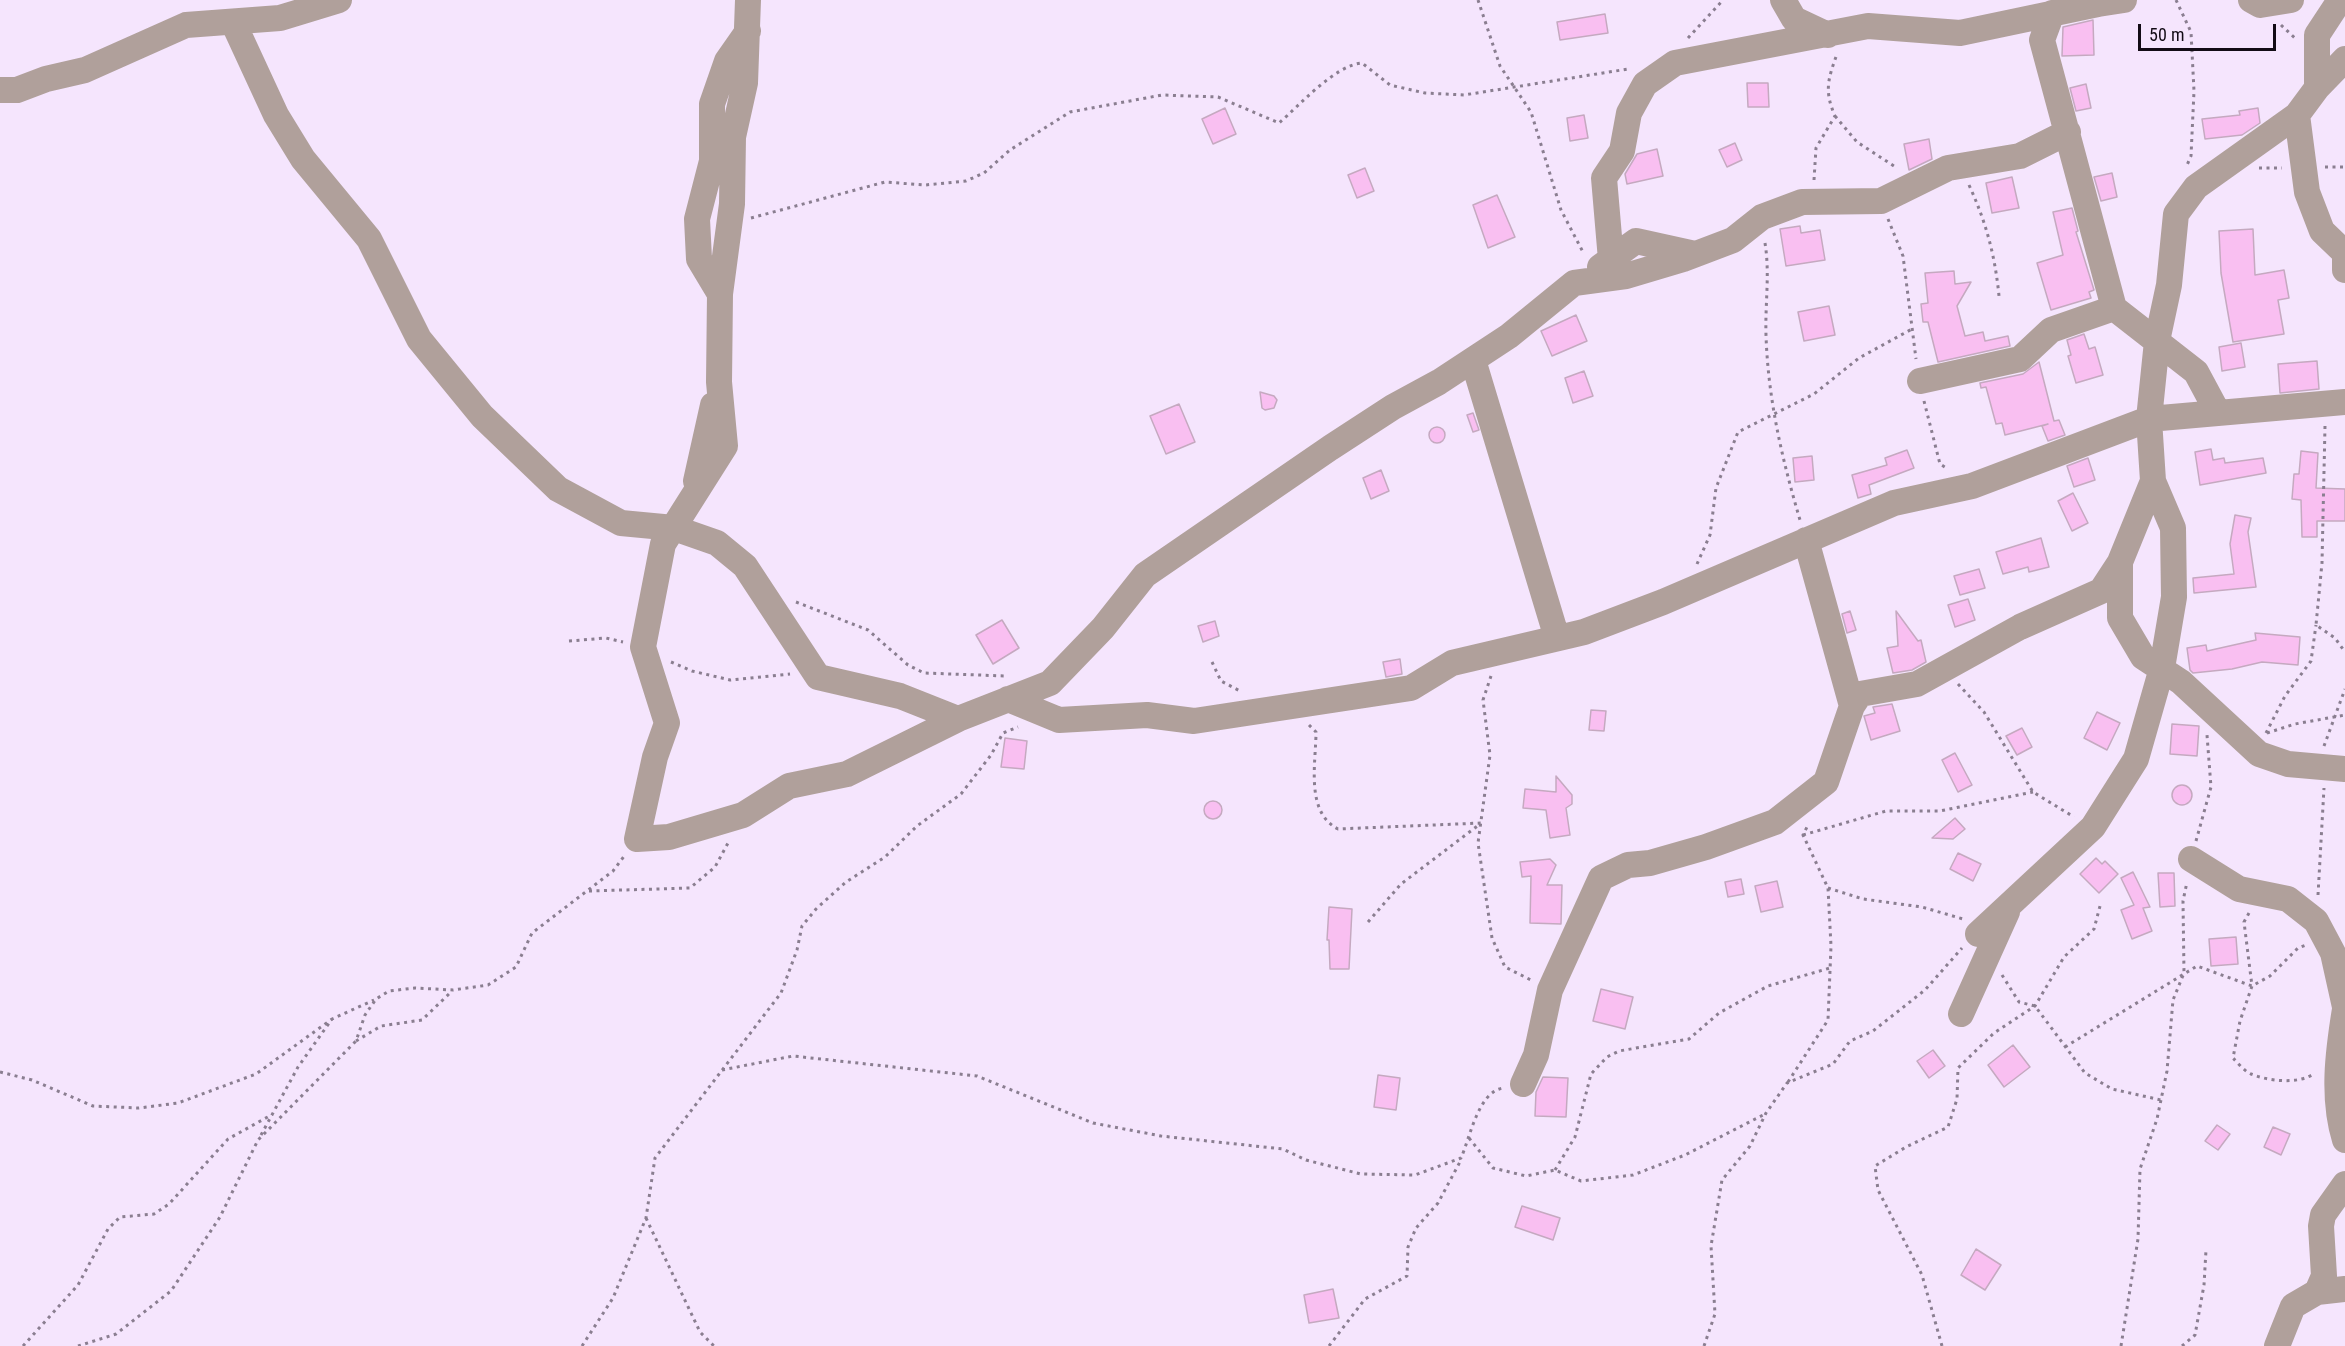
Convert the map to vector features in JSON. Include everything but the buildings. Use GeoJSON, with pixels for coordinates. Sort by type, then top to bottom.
{"type":"FeatureCollection","features":[{"type":"Feature","properties":{"kind":"street"},"geometry":{"type":"LineString","coordinates":[[0,90],[17,90],[46,79],[84,70],[186,25],[280,18],[339,0]]}},
{"type":"Feature","properties":{"kind":"street"},"geometry":{"type":"LineString","coordinates":[[748,0],[745,83],[733,137],[729,224],[720,294],[719,382],[725,446],[692,502],[684,531],[663,544],[643,647],[667,723],[655,757],[637,840],[669,837],[743,815],[789,786],[847,774],[958,719],[1007,687],[1050,683],[1103,628],[1145,575],[1339,442],[1509,336],[1636,242],[1695,254]]}},
{"type":"Feature","properties":{"kind":"street"},"geometry":{"type":"LineString","coordinates":[[720,294],[699,259],[697,219],[712,160],[712,104],[727,61],[762,15],[763,0]]}},
{"type":"Feature","properties":{"kind":"street"},"geometry":{"type":"LineString","coordinates":[[1783,0],[1794,19],[1837,33]]}},
{"type":"Feature","properties":{"kind":"street"},"geometry":{"type":"LineString","coordinates":[[1593,272],[1604,178],[1622,151],[1629,113],[1645,84],[1675,63],[1868,26],[1960,33],[2098,2],[2124,0]]}},
{"type":"Feature","properties":{"kind":"street"},"geometry":{"type":"LineString","coordinates":[[2256,2],[2290,0]]}},
{"type":"Feature","properties":{"kind":"street"},"geometry":{"type":"LineString","coordinates":[[2317,88],[2317,35],[2340,0]]}},
{"type":"Feature","properties":{"kind":"street"},"geometry":{"type":"LineString","coordinates":[[2052,13],[2042,40],[2114,308],[2196,372],[2218,412]]}},
{"type":"Feature","properties":{"kind":"street"},"geometry":{"type":"LineString","coordinates":[[233,22],[253,60],[276,114],[303,159],[369,239],[419,339],[482,416],[558,489],[621,523],[684,531],[717,543],[745,566],[818,677],[900,696],[958,719]]}},
{"type":"Feature","properties":{"kind":"street"},"geometry":{"type":"LineString","coordinates":[[1978,934],[2093,827],[2136,759],[2162,668],[2174,597],[2173,528],[2153,482],[2149,419],[2157,341],[2169,285],[2176,214],[2196,187],[2297,115],[2317,88],[2345,59]]}},
{"type":"Feature","properties":{"kind":"street"},"geometry":{"type":"LineString","coordinates":[[2297,115],[2307,192],[2322,231],[2345,252],[2345,270]]}},
{"type":"Feature","properties":{"kind":"street"},"geometry":{"type":"LineString","coordinates":[[1593,272],[1626,276],[1695,254],[1733,240],[1762,217],[1802,202],[1881,201],[1948,168],[2020,156],[2068,132]]}},
{"type":"Feature","properties":{"kind":"street"},"geometry":{"type":"LineString","coordinates":[[1920,381],[2020,359],[2051,330],[2114,308]]}},
{"type":"Feature","properties":{"kind":"street"},"geometry":{"type":"LineString","coordinates":[[1473,360],[1557,638]]}},
{"type":"Feature","properties":{"kind":"street"},"geometry":{"type":"LineString","coordinates":[[1007,687],[1047,715],[1059,720],[1147,715],[1194,722],[1411,688],[1452,663],[1584,632],[1688,591],[1894,503],[1972,486],[2149,419],[2335,403]]}},
{"type":"Feature","properties":{"kind":"street"},"geometry":{"type":"LineString","coordinates":[[1523,1084],[1536,1055],[1550,990],[1601,878],[1628,865],[1650,863],[1706,847],[1775,822],[1826,782],[1852,706],[1860,694],[1917,684],[2020,627],[2101,591],[2120,562],[2153,482]]}},
{"type":"Feature","properties":{"kind":"street"},"geometry":{"type":"LineString","coordinates":[[1806,540],[1852,706]]}},
{"type":"Feature","properties":{"kind":"street"},"geometry":{"type":"LineString","coordinates":[[2120,562],[2120,618],[2143,657],[2162,668],[2205,703],[2259,754],[2288,764],[2333,768]]}},
{"type":"Feature","properties":{"kind":"street"},"geometry":{"type":"LineString","coordinates":[[2191,859],[2239,889],[2288,899],[2316,921],[2339,956],[2345,1008],[2338,1054],[2339,1119],[2345,1140]]}},
{"type":"Feature","properties":{"kind":"street"},"geometry":{"type":"LineString","coordinates":[[1961,1014],[2009,906]]}},
{"type":"Feature","properties":{"kind":"street"},"geometry":{"type":"LineString","coordinates":[[2317,1292],[2324,1276],[2321,1226],[2323,1215],[2345,1184]]}},
{"type":"Feature","properties":{"kind":"street"},"geometry":{"type":"LineString","coordinates":[[2277,1346],[2292,1306],[2317,1292],[2345,1288]]}},
{"type":"Feature","properties":{"kind":"path"},"geometry":{"type":"LineString","coordinates":[[1478,0],[1500,66],[1531,112],[1561,210],[1593,272]]}},
{"type":"Feature","properties":{"kind":"path"},"geometry":{"type":"LineString","coordinates":[[1675,63],[1688,38],[1723,0]]}},
{"type":"Feature","properties":{"kind":"path"},"geometry":{"type":"LineString","coordinates":[[2176,0],[2191,32],[2194,91],[2190,156],[2186,167]]}},
{"type":"Feature","properties":{"kind":"path"},"geometry":{"type":"LineString","coordinates":[[2256,2],[2317,58]]}},
{"type":"Feature","properties":{"kind":"path"},"geometry":{"type":"LineString","coordinates":[[1837,33],[1827,98],[1835,116],[1857,142],[1919,182]]}},
{"type":"Feature","properties":{"kind":"path"},"geometry":{"type":"LineString","coordinates":[[729,224],[885,182],[925,185],[966,181],[984,173],[1010,150],[1070,112],[1144,98],[1162,95],[1218,97],[1279,123],[1326,81],[1352,64],[1362,63],[1390,85],[1425,93],[1464,95],[1513,85],[1632,69]]}},
{"type":"Feature","properties":{"kind":"path"},"geometry":{"type":"LineString","coordinates":[[1802,202],[1814,184],[1816,148],[1835,116]]}},
{"type":"Feature","properties":{"kind":"path"},"geometry":{"type":"LineString","coordinates":[[2190,156],[2222,169],[2345,167]]}},
{"type":"Feature","properties":{"kind":"path"},"geometry":{"type":"LineString","coordinates":[[1948,168],[1965,176],[1984,217],[1995,255],[1999,296]]}},
{"type":"Feature","properties":{"kind":"path"},"geometry":{"type":"LineString","coordinates":[[1881,201],[1904,256],[1920,381],[1940,464],[1972,486]]}},
{"type":"Feature","properties":{"kind":"path"},"geometry":{"type":"LineString","coordinates":[[1762,217],[1769,270],[1766,333],[1774,414],[1781,455],[1806,540]]}},
{"type":"Feature","properties":{"kind":"path"},"geometry":{"type":"LineString","coordinates":[[1688,591],[1710,535],[1716,488],[1738,432],[1814,394],[1859,358],[1912,328]]}},
{"type":"Feature","properties":{"kind":"path"},"geometry":{"type":"LineString","coordinates":[[2265,734],[2285,696],[2311,661],[2322,563],[2335,403]]}},
{"type":"Feature","properties":{"kind":"path"},"geometry":{"type":"LineString","coordinates":[[791,599],[800,605],[868,630],[908,665],[924,673],[1007,687]]}},
{"type":"Feature","properties":{"kind":"path"},"geometry":{"type":"LineString","coordinates":[[2316,626],[2335,638],[2345,652]]}},
{"type":"Feature","properties":{"kind":"path"},"geometry":{"type":"LineString","coordinates":[[569,641],[606,638],[643,647],[692,671],[730,680],[780,673],[818,677]]}},
{"type":"Feature","properties":{"kind":"path"},"geometry":{"type":"LineString","coordinates":[[1499,652],[1483,700],[1490,755],[1478,843],[1492,938],[1505,967],[1550,990]]}},
{"type":"Feature","properties":{"kind":"path"},"geometry":{"type":"LineString","coordinates":[[1212,662],[1221,681],[1280,709],[1316,732],[1315,796],[1327,823],[1338,829],[1482,823]]}},
{"type":"Feature","properties":{"kind":"path"},"geometry":{"type":"LineString","coordinates":[[1944,670],[1984,712],[2033,792],[2093,827]]}},
{"type":"Feature","properties":{"kind":"path"},"geometry":{"type":"LineString","coordinates":[[2316,921],[2324,788],[2333,768],[2321,754],[2345,689]]}},
{"type":"Feature","properties":{"kind":"path"},"geometry":{"type":"LineString","coordinates":[[2121,1346],[2138,1239],[2140,1169],[2161,1100],[2167,1071],[2173,1000],[2184,973],[2183,901],[2191,859],[2211,787],[2205,703]]}},
{"type":"Feature","properties":{"kind":"path"},"geometry":{"type":"LineString","coordinates":[[582,1346],[612,1298],[646,1218],[655,1158],[781,993],[797,951],[802,926],[816,909],[846,882],[885,857],[917,826],[961,794],[991,755],[1002,733],[1047,715]]}},
{"type":"Feature","properties":{"kind":"path"},"geometry":{"type":"LineString","coordinates":[[2236,732],[2265,734],[2295,724],[2345,715]]}},
{"type":"Feature","properties":{"kind":"path"},"geometry":{"type":"LineString","coordinates":[[1803,835],[1886,812],[1940,811],[2033,792]]}},
{"type":"Feature","properties":{"kind":"path"},"geometry":{"type":"LineString","coordinates":[[587,891],[690,888],[715,867],[743,815]]}},
{"type":"Feature","properties":{"kind":"path"},"geometry":{"type":"LineString","coordinates":[[1368,922],[1401,884],[1482,823]]}},
{"type":"Feature","properties":{"kind":"path"},"geometry":{"type":"LineString","coordinates":[[1803,835],[1808,825]]}},
{"type":"Feature","properties":{"kind":"path"},"geometry":{"type":"LineString","coordinates":[[1704,1346],[1715,1314],[1711,1246],[1722,1180],[1750,1146],[1766,1113],[1828,1020],[1830,968],[1828,888],[1803,835]]}},
{"type":"Feature","properties":{"kind":"path"},"geometry":{"type":"LineString","coordinates":[[0,1072],[32,1080],[93,1106],[140,1108],[178,1103],[256,1074],[332,1019],[389,991],[415,988],[453,990],[488,985],[516,967],[532,933],[613,871],[637,840]]}},
{"type":"Feature","properties":{"kind":"path"},"geometry":{"type":"LineString","coordinates":[[1787,1083],[1833,1064],[1850,1041],[1873,1031],[1925,990],[1978,934],[1962,918],[1922,907],[1863,899],[1828,888]]}},
{"type":"Feature","properties":{"kind":"path"},"geometry":{"type":"LineString","coordinates":[[2259,893],[2244,922],[2252,986],[2240,1020],[2233,1058],[2249,1073],[2278,1081],[2310,1076],[2338,1054]]}},
{"type":"Feature","properties":{"kind":"path"},"geometry":{"type":"LineString","coordinates":[[1942,1346],[1922,1275],[1878,1190],[1875,1166],[1948,1127],[1957,1099],[1958,1068],[1994,1033],[2035,1006],[2064,957],[2094,929],[2100,906]]}},
{"type":"Feature","properties":{"kind":"path"},"geometry":{"type":"LineString","coordinates":[[2065,1047],[2197,966],[2252,986],[2270,976],[2298,948],[2310,944],[2339,956]]}},
{"type":"Feature","properties":{"kind":"path"},"geometry":{"type":"LineString","coordinates":[[1555,1170],[1575,1137],[1591,1074],[1607,1057],[1619,1051],[1689,1039],[1719,1013],[1768,986],[1830,968]]}},
{"type":"Feature","properties":{"kind":"path"},"geometry":{"type":"LineString","coordinates":[[2002,974],[2019,1002],[2035,1006],[2085,1073],[2112,1089],[2161,1100]]}},
{"type":"Feature","properties":{"kind":"path"},"geometry":{"type":"LineString","coordinates":[[258,1140],[356,1041],[381,1026],[422,1020],[453,990]]}},
{"type":"Feature","properties":{"kind":"path"},"geometry":{"type":"LineString","coordinates":[[356,1041],[365,1016],[376,999]]}},
{"type":"Feature","properties":{"kind":"path"},"geometry":{"type":"LineString","coordinates":[[78,1346],[116,1334],[171,1291],[220,1217],[258,1140],[298,1067],[332,1019]]}},
{"type":"Feature","properties":{"kind":"path"},"geometry":{"type":"LineString","coordinates":[[720,1070],[793,1056],[977,1076],[1093,1123],[1161,1136],[1283,1149],[1306,1160],[1361,1174],[1415,1175],[1461,1158]]}},
{"type":"Feature","properties":{"kind":"path"},"geometry":{"type":"LineString","coordinates":[[1329,1346],[1365,1299],[1407,1276],[1408,1247],[1416,1228],[1438,1203],[1461,1158],[1478,1110],[1497,1089],[1523,1084]]}},
{"type":"Feature","properties":{"kind":"path"},"geometry":{"type":"LineString","coordinates":[[1469,1138],[1493,1168],[1526,1176],[1555,1170],[1581,1181],[1633,1175],[1685,1155],[1766,1113]]}},
{"type":"Feature","properties":{"kind":"path"},"geometry":{"type":"LineString","coordinates":[[24,1346],[78,1285],[108,1229],[120,1217],[154,1214],[169,1204],[228,1139],[273,1114]]}},
{"type":"Feature","properties":{"kind":"path"},"geometry":{"type":"LineString","coordinates":[[646,1218],[700,1332],[714,1346]]}},
{"type":"Feature","properties":{"kind":"path"},"geometry":{"type":"LineString","coordinates":[[2182,1346],[2195,1335],[2204,1285],[2206,1250]]}}]}
